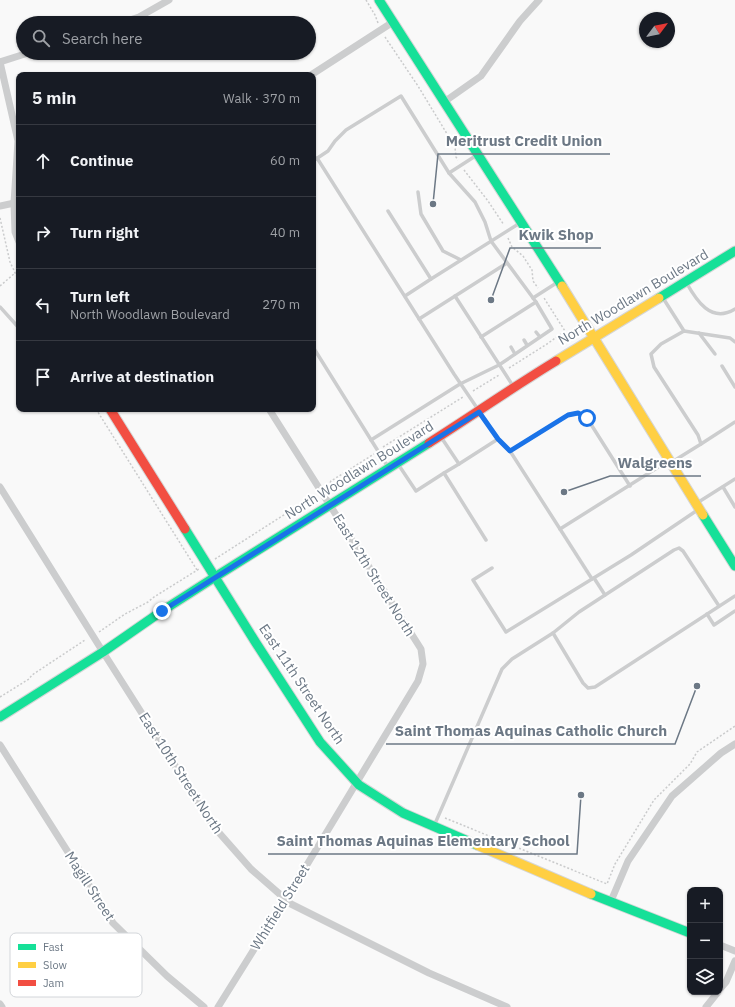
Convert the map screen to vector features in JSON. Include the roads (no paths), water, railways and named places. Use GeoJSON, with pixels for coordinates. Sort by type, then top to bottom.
{"type":"FeatureCollection","features":[{"type":"Feature","properties":{"kind":"main road"},"geometry":{"type":"LineString","coordinates":[[379,0],[594,337],[735,566]]}},
{"type":"Feature","properties":{"kind":"main road","name":"North Woodlawn Boulevard"},"geometry":{"type":"LineString","coordinates":[[0,717],[215,577],[479,412],[514,387],[735,251]]}},
{"type":"Feature","properties":{"kind":"main road","name":"East 11th Street North"},"geometry":{"type":"LineString","coordinates":[[112,412],[320,742],[357,783],[403,813],[687,932]]}},
{"type":"Feature","properties":{"kind":"street"},"geometry":{"type":"LineString","coordinates":[[141,16],[169,0]]}},
{"type":"Feature","properties":{"kind":"street"},"geometry":{"type":"LineString","coordinates":[[444,102],[462,91],[481,76],[520,21],[538,0]]}},
{"type":"Feature","properties":{"kind":"street"},"geometry":{"type":"LineString","coordinates":[[316,72],[394,22]]}},
{"type":"Feature","properties":{"kind":"street"},"geometry":{"type":"LineString","coordinates":[[16,57],[0,62],[16,131]]}},
{"type":"Feature","properties":{"kind":"street"},"geometry":{"type":"LineString","coordinates":[[0,206],[16,202],[16,234]]}},
{"type":"Feature","properties":{"kind":"street","name":"East 12th Street North"},"geometry":{"type":"LineString","coordinates":[[271,412],[421,649],[423,661]]}},
{"type":"Feature","properties":{"kind":"street","name":"East 10th Street North"},"geometry":{"type":"LineString","coordinates":[[0,487],[102,652],[214,827],[251,869],[291,904],[429,973],[507,1007]]}},
{"type":"Feature","properties":{"kind":"street","name":"Whitfield Street"},"geometry":{"type":"LineString","coordinates":[[218,1007],[357,783],[418,681],[423,661]]}},
{"type":"Feature","properties":{"kind":"street"},"geometry":{"type":"LineString","coordinates":[[611,901],[628,861],[672,796],[735,744]]}},
{"type":"Feature","properties":{"kind":"street","name":"Magill Street"},"geometry":{"type":"LineString","coordinates":[[0,745],[113,923],[123,933]]}},
{"type":"Feature","properties":{"kind":"street"},"geometry":{"type":"LineString","coordinates":[[723,946],[735,951]]}},
{"type":"Feature","properties":{"kind":"street","name":"Magill Street"},"geometry":{"type":"LineString","coordinates":[[142,951],[167,976],[204,1007]]}},
{"type":"Feature","properties":{"kind":"street"},"geometry":{"type":"LineString","coordinates":[[723,986],[735,961]]}},
{"type":"Feature","properties":{"kind":"street"},"geometry":{"type":"LineString","coordinates":[[706,1007],[716,995]]}},
{"type":"Feature","properties":{"kind":"lane"},"geometry":{"type":"LineString","coordinates":[[371,440],[460,384],[499,364],[552,329],[536,302],[491,241],[485,222],[475,202],[449,173],[401,96],[346,130],[328,151],[318,158],[404,296],[419,319],[460,384],[467,395],[498,439],[510,451],[560,529],[605,595]]}},
{"type":"Feature","properties":{"kind":"lane"},"geometry":{"type":"LineString","coordinates":[[449,173],[478,154]]}},
{"type":"Feature","properties":{"kind":"lane"},"geometry":{"type":"LineString","coordinates":[[418,192],[420,214],[443,251],[461,260]]}},
{"type":"Feature","properties":{"kind":"lane"},"geometry":{"type":"LineString","coordinates":[[388,211],[431,279]]}},
{"type":"Feature","properties":{"kind":"lane"},"geometry":{"type":"LineString","coordinates":[[404,296],[521,222]]}},
{"type":"Feature","properties":{"kind":"lane"},"geometry":{"type":"LineString","coordinates":[[419,319],[507,263]]}},
{"type":"Feature","properties":{"kind":"lane"},"geometry":{"type":"LineString","coordinates":[[533,298],[558,282]]}},
{"type":"Feature","properties":{"kind":"lane"},"geometry":{"type":"LineString","coordinates":[[686,282],[694,298],[701,306],[708,310],[719,314],[730,312],[735,309]]}},
{"type":"Feature","properties":{"kind":"lane"},"geometry":{"type":"LineString","coordinates":[[455,296],[514,387]]}},
{"type":"Feature","properties":{"kind":"lane"},"geometry":{"type":"LineString","coordinates":[[662,297],[684,331]]}},
{"type":"Feature","properties":{"kind":"lane"},"geometry":{"type":"LineString","coordinates":[[481,337],[536,302]]}},
{"type":"Feature","properties":{"kind":"lane"},"geometry":{"type":"LineString","coordinates":[[0,307],[16,325]]}},
{"type":"Feature","properties":{"kind":"lane"},"geometry":{"type":"LineString","coordinates":[[523,311],[526,315]]}},
{"type":"Feature","properties":{"kind":"lane"},"geometry":{"type":"LineString","coordinates":[[510,319],[513,323]]}},
{"type":"Feature","properties":{"kind":"lane"},"geometry":{"type":"LineString","coordinates":[[498,326],[501,331]]}},
{"type":"Feature","properties":{"kind":"lane"},"geometry":{"type":"LineString","coordinates":[[700,444],[698,436],[654,367],[651,354],[661,344],[684,331],[730,338],[735,342]]}},
{"type":"Feature","properties":{"kind":"lane"},"geometry":{"type":"LineString","coordinates":[[536,332],[540,337]]}},
{"type":"Feature","properties":{"kind":"lane"},"geometry":{"type":"LineString","coordinates":[[699,333],[714,354]]}},
{"type":"Feature","properties":{"kind":"lane"},"geometry":{"type":"LineString","coordinates":[[524,340],[527,345]]}},
{"type":"Feature","properties":{"kind":"lane"},"geometry":{"type":"LineString","coordinates":[[511,347],[515,354]]}},
{"type":"Feature","properties":{"kind":"lane"},"geometry":{"type":"LineString","coordinates":[[316,353],[388,468]]}},
{"type":"Feature","properties":{"kind":"lane"},"geometry":{"type":"LineString","coordinates":[[722,366],[735,387]]}},
{"type":"Feature","properties":{"kind":"lane"},"geometry":{"type":"LineString","coordinates":[[510,451],[568,415],[578,413],[587,418],[630,486]]}},
{"type":"Feature","properties":{"kind":"lane"},"geometry":{"type":"LineString","coordinates":[[560,529],[735,422]]}},
{"type":"Feature","properties":{"kind":"lane"},"geometry":{"type":"LineString","coordinates":[[440,436],[459,464]]}},
{"type":"Feature","properties":{"kind":"lane"},"geometry":{"type":"LineString","coordinates":[[397,463],[416,492],[498,439]]}},
{"type":"Feature","properties":{"kind":"lane"},"geometry":{"type":"LineString","coordinates":[[444,473],[486,540]]}},
{"type":"Feature","properties":{"kind":"lane"},"geometry":{"type":"LineString","coordinates":[[492,568],[473,580],[506,632],[593,578],[735,479]]}},
{"type":"Feature","properties":{"kind":"lane"},"geometry":{"type":"LineString","coordinates":[[723,487],[735,506]]}},
{"type":"Feature","properties":{"kind":"lane"},"geometry":{"type":"LineString","coordinates":[[434,826],[502,669],[512,659],[553,633],[579,612],[679,548],[683,551],[719,606]]}},
{"type":"Feature","properties":{"kind":"lane"},"geometry":{"type":"LineString","coordinates":[[553,633],[583,683],[588,688],[595,687],[735,596]]}},
{"type":"Feature","properties":{"kind":"lane"},"geometry":{"type":"LineString","coordinates":[[707,614],[714,625],[735,611]]}},
{"type":"Feature","properties":{"kind":"place","name":"Meritrust Credit Union"},"geometry":{"type":"Point","coordinates":[433,204]}},
{"type":"Feature","properties":{"kind":"place","name":"Kwik Shop"},"geometry":{"type":"Point","coordinates":[491,300]}},
{"type":"Feature","properties":{"kind":"place","name":"Walgreens"},"geometry":{"type":"Point","coordinates":[564,492]}},
{"type":"Feature","properties":{"kind":"place","name":"Saint Thomas Aquinas Catholic Church"},"geometry":{"type":"Point","coordinates":[697,686]}},
{"type":"Feature","properties":{"kind":"place","name":"Saint Thomas Aquinas Elementary School"},"geometry":{"type":"Point","coordinates":[581,795]}}]}
